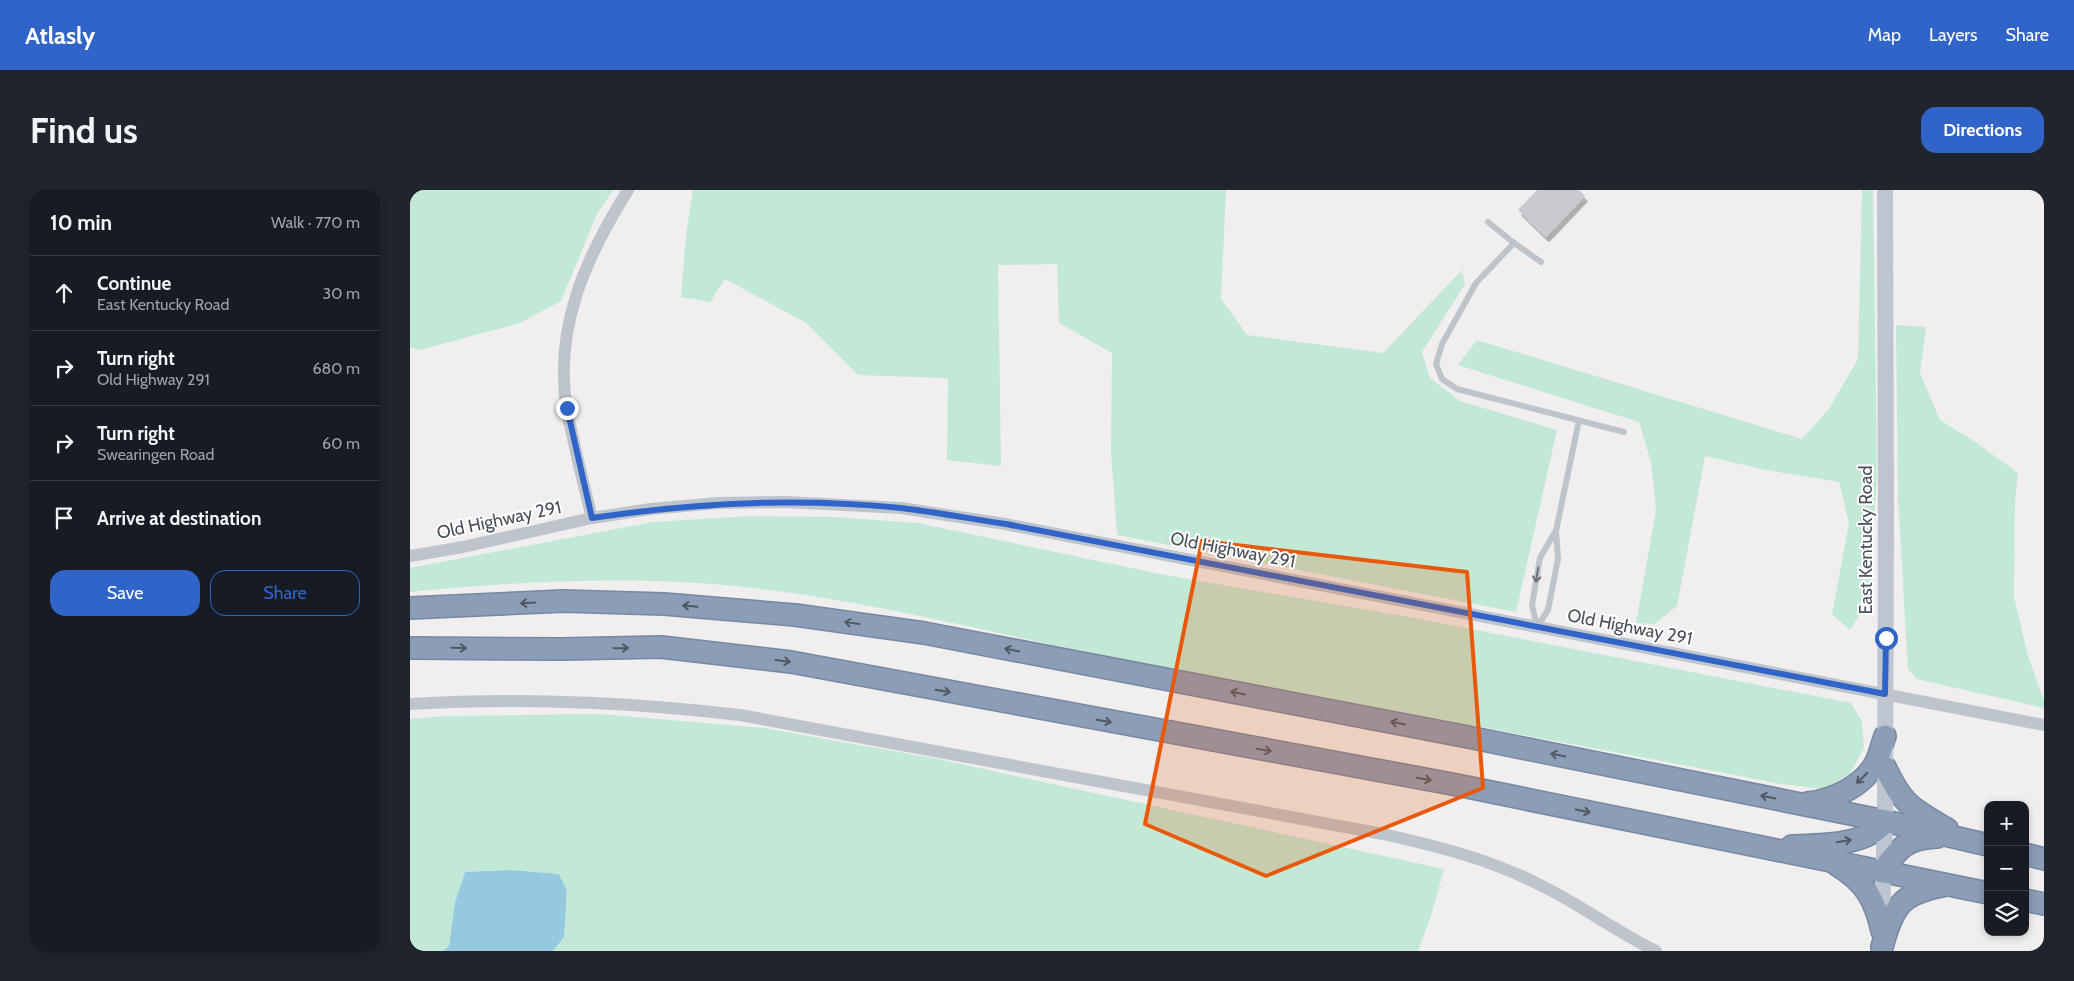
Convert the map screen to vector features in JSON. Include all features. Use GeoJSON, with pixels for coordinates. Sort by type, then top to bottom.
{"type":"FeatureCollection","features":[{"type":"Feature","properties":{"kind":"highway"},"geometry":{"type":"LineString","coordinates":[[410,608],[563,601],[664,604],[795,615],[915,632],[1444,732],[1885,821],[1984,844]]}},
{"type":"Feature","properties":{"kind":"highway"},"geometry":{"type":"LineString","coordinates":[[410,648],[562,649],[661,647],[791,662],[1452,784],[1984,892]]}},
{"type":"Feature","properties":{"kind":"highway"},"geometry":{"type":"LineString","coordinates":[[1803,804],[1819,802],[1842,793],[1860,781],[1875,763],[1885,736]]}},
{"type":"Feature","properties":{"kind":"highway"},"geometry":{"type":"LineString","coordinates":[[1885,767],[1898,793],[1913,809],[1960,838]]}},
{"type":"Feature","properties":{"kind":"highway"},"geometry":{"type":"LineString","coordinates":[[1760,847],[1844,842],[1871,834],[1885,821]]}},
{"type":"Feature","properties":{"kind":"highway"},"geometry":{"type":"LineString","coordinates":[[1882,872],[1893,855],[1903,845],[1920,838],[1960,838]]}},
{"type":"Feature","properties":{"kind":"highway"},"geometry":{"type":"LineString","coordinates":[[2029,855],[2044,859]]}},
{"type":"Feature","properties":{"kind":"highway"},"geometry":{"type":"LineString","coordinates":[[1830,861],[1854,876],[1866,890],[1875,907],[1882,943]]}},
{"type":"Feature","properties":{"kind":"highway"},"geometry":{"type":"LineString","coordinates":[[1882,943],[1889,921],[1902,902],[1916,893],[1947,885]]}},
{"type":"Feature","properties":{"kind":"highway"},"geometry":{"type":"LineString","coordinates":[[2029,901],[2044,904]]}},
{"type":"Feature","properties":{"kind":"main road","name":"East Kentucky Road"},"geometry":{"type":"LineString","coordinates":[[1882,943],[1882,872],[1885,821],[1884,190]]}},
{"type":"Feature","properties":{"kind":"street"},"geometry":{"type":"LineString","coordinates":[[592,518],[567,408],[564,359],[574,298],[603,230],[628,190]]}},
{"type":"Feature","properties":{"kind":"street","name":"Old Highway 291"},"geometry":{"type":"LineString","coordinates":[[410,556],[463,547],[592,518],[651,509],[718,504],[786,502],[901,508],[1006,524],[2044,724]]}},
{"type":"Feature","properties":{"kind":"street"},"geometry":{"type":"LineString","coordinates":[[410,704],[459,701],[587,702],[740,715],[1383,834],[1445,848],[1498,865],[1548,888],[1634,940],[1656,951]]}},
{"type":"Feature","properties":{"kind":"lane"},"geometry":{"type":"LineString","coordinates":[[1488,222],[1514,244],[1541,262]]}},
{"type":"Feature","properties":{"kind":"lane"},"geometry":{"type":"LineString","coordinates":[[1514,244],[1476,283],[1442,344],[1436,364],[1442,379],[1457,389],[1624,432]]}},
{"type":"Feature","properties":{"kind":"lane"},"geometry":{"type":"LineString","coordinates":[[1537,627],[1548,610],[1558,559],[1556,531],[1579,420]]}},
{"type":"Feature","properties":{"kind":"lane"},"geometry":{"type":"LineString","coordinates":[[1537,627],[1532,606],[1540,558],[1556,531]]}},
{"type":"Feature","properties":{"kind":"highlighted area"},"geometry":{"type":"Polygon","coordinates":[[[1202,541],[1467,572],[1483,788],[1266,876],[1145,824],[1202,541]]]}},
{"type":"Feature","properties":{"kind":"green space"},"geometry":{"type":"Polygon","coordinates":[[[410,190],[613,190],[597,214],[561,301],[520,323],[419,350],[410,347],[410,190]]]}},
{"type":"Feature","properties":{"kind":"green space"},"geometry":{"type":"Polygon","coordinates":[[[693,190],[1226,190],[1221,299],[1247,335],[1383,353],[1462,270],[1465,284],[1422,352],[1430,378],[1460,401],[1557,430],[1516,612],[1117,535],[1111,452],[1112,353],[1059,323],[1057,264],[998,265],[1001,466],[947,460],[948,378],[858,375],[806,323],[725,279],[710,302],[681,297],[686,235],[693,190]]]}},
{"type":"Feature","properties":{"kind":"green space"},"geometry":{"type":"Polygon","coordinates":[[[1862,190],[1873,190],[1877,474],[1869,601],[1850,630],[1832,614],[1849,523],[1839,482],[1766,470],[1705,456],[1677,606],[1654,624],[1636,623],[1656,511],[1651,462],[1639,422],[1458,365],[1477,340],[1802,439],[1829,409],[1858,359],[1862,190]]]}},
{"type":"Feature","properties":{"kind":"green space"},"geometry":{"type":"Polygon","coordinates":[[[1896,325],[1926,327],[1920,373],[1940,420],[1974,441],[2018,473],[2015,502],[2014,597],[2028,656],[2044,701],[2044,708],[1917,679],[1908,669],[1898,498],[1896,325]]]}},
{"type":"Feature","properties":{"kind":"green space"},"geometry":{"type":"Polygon","coordinates":[[[750,516],[834,517],[918,523],[1165,575],[1415,618],[1851,703],[1862,722],[1864,748],[1850,774],[1824,789],[1781,784],[1149,665],[897,611],[796,594],[703,583],[619,580],[535,582],[410,592],[410,568],[653,522],[750,516]]]}},
{"type":"Feature","properties":{"kind":"green space"},"geometry":{"type":"Polygon","coordinates":[[[600,714],[764,728],[938,759],[1444,869],[1431,916],[1418,951],[553,951],[564,937],[567,891],[559,874],[511,870],[465,872],[455,902],[449,946],[443,951],[410,951],[410,719],[447,716],[600,714]]]}},
{"type":"Feature","properties":{"kind":"water"},"geometry":{"type":"Polygon","coordinates":[[[511,870],[559,874],[567,891],[564,937],[553,951],[443,951],[449,946],[455,902],[465,872],[511,870]]]}},
{"type":"Feature","properties":{"kind":"building"},"geometry":{"type":"Polygon","coordinates":[[[1537,190],[1579,190],[1585,196],[1546,237],[1518,210],[1537,190]]]}},
{"type":"Feature","properties":{"kind":"route"},"geometry":{"type":"LineString","coordinates":[[567,408],[592,518],[651,509],[718,504],[786,502],[901,508],[1006,524],[1885,694],[1886,638]]}}]}
